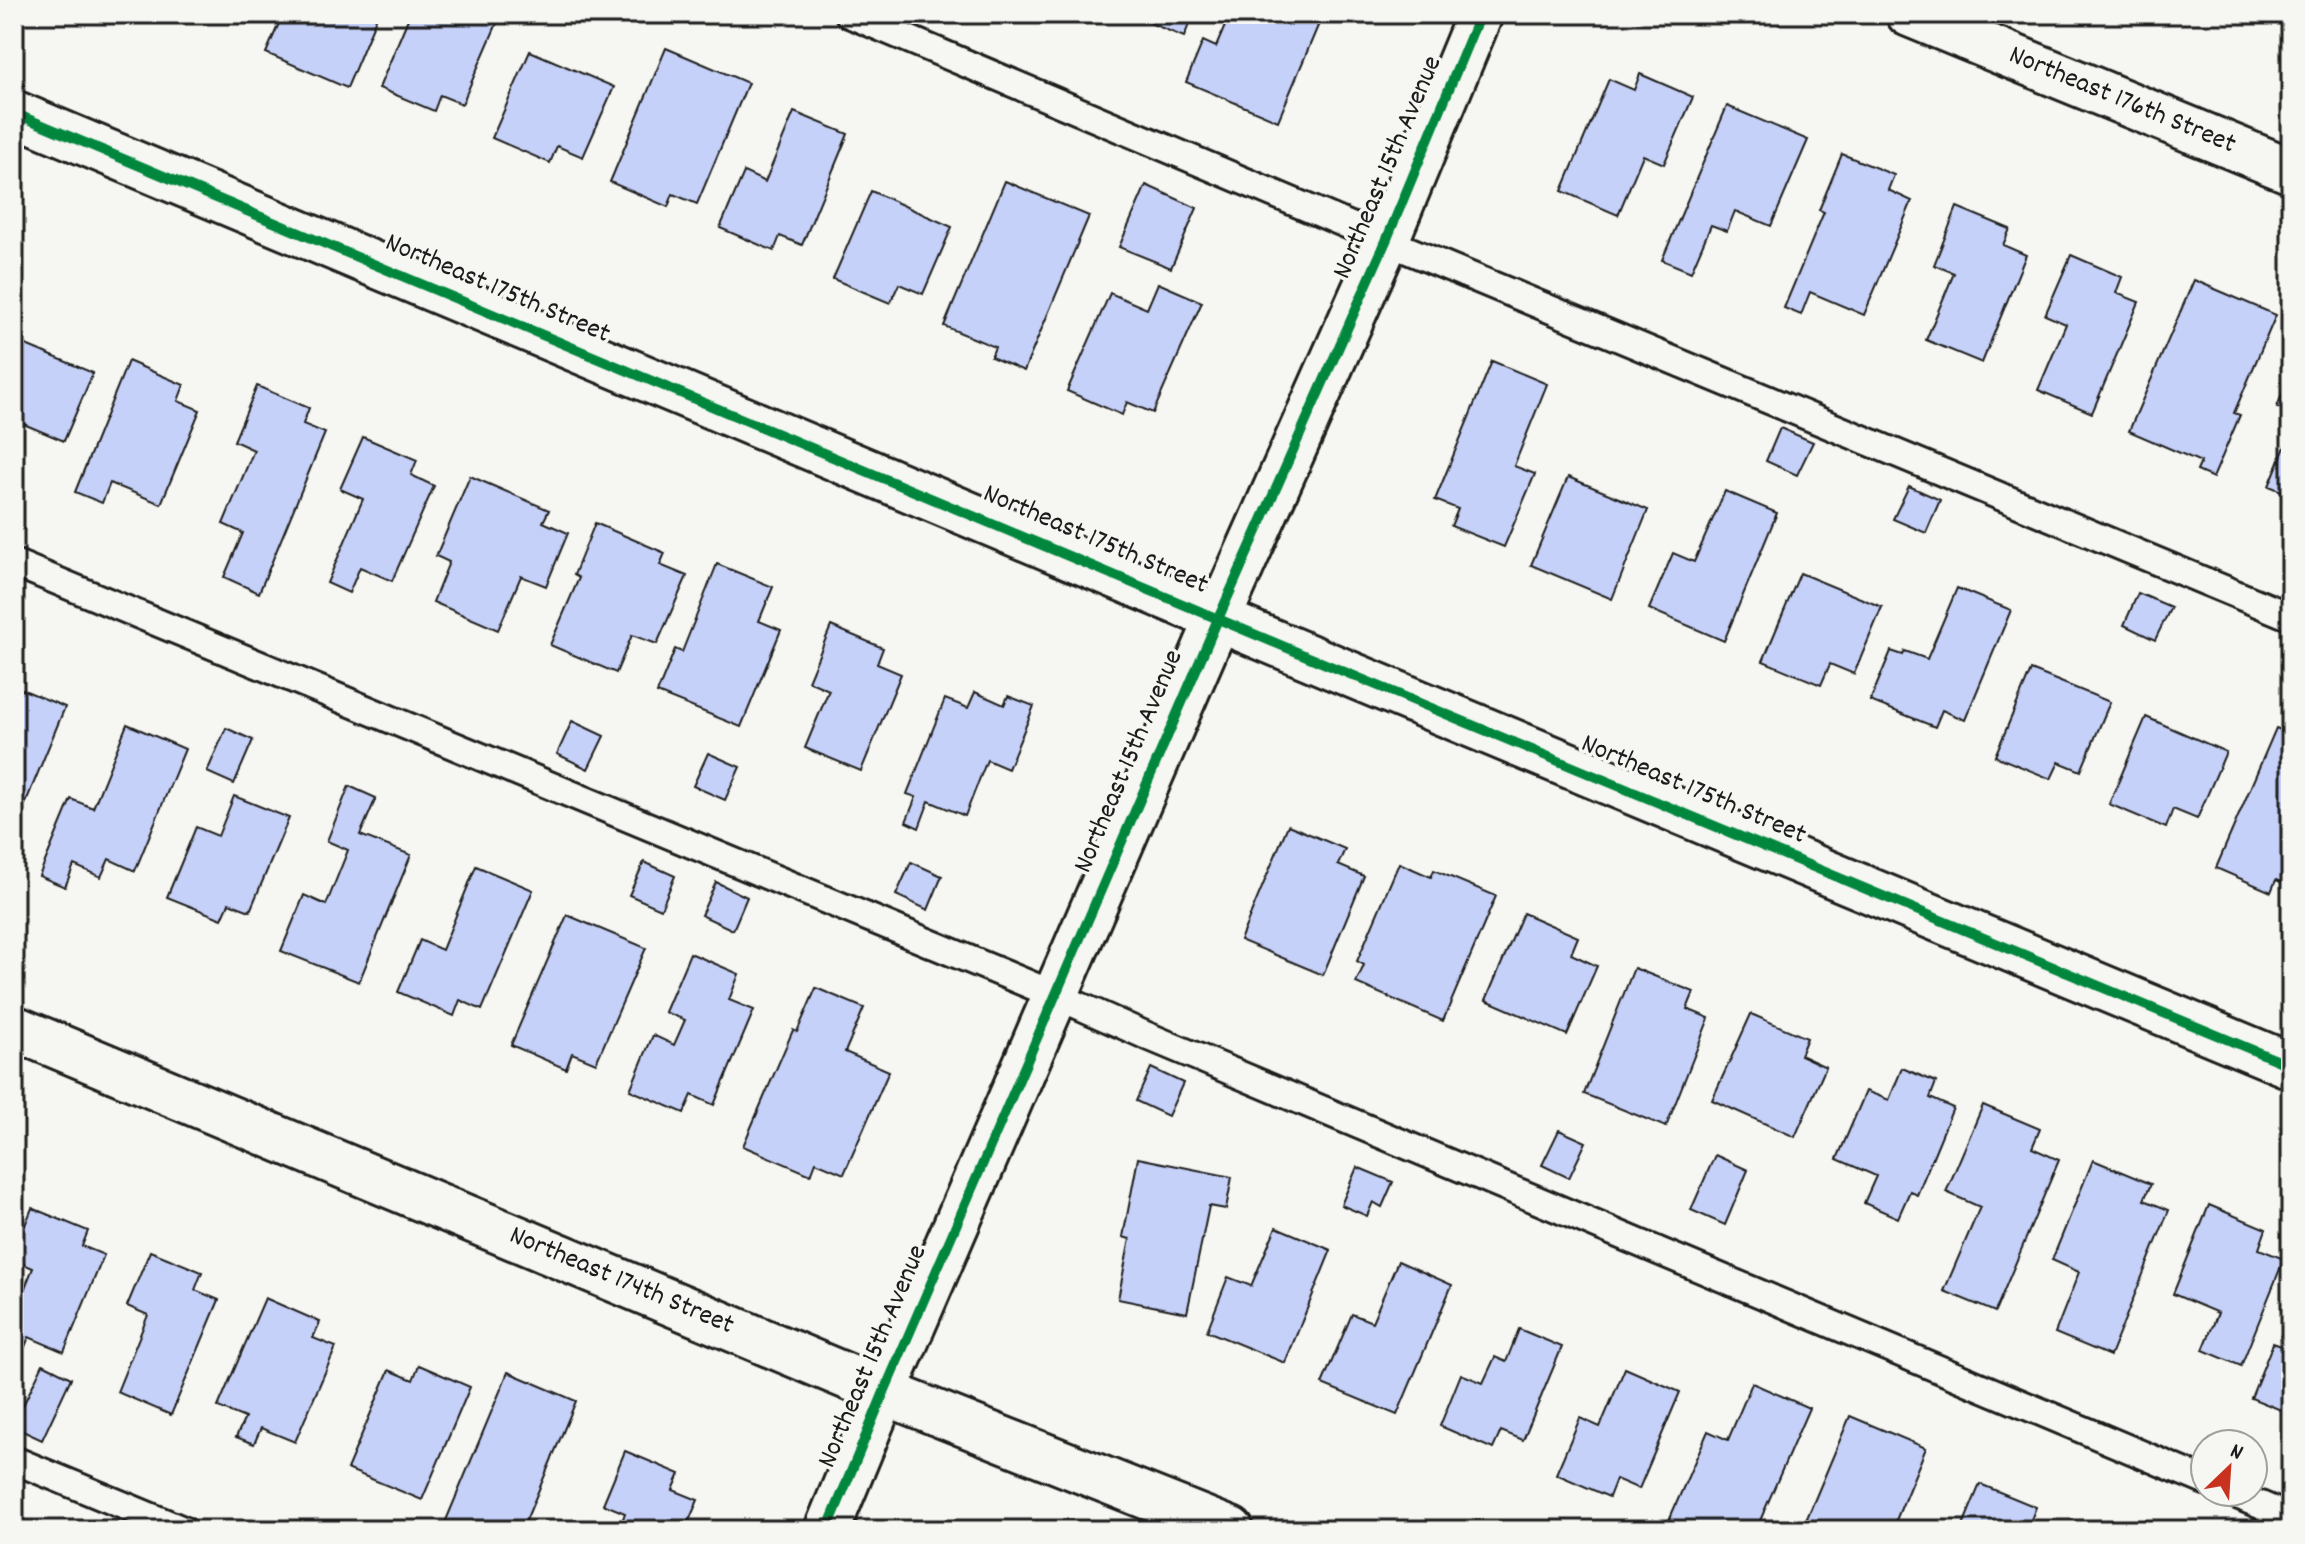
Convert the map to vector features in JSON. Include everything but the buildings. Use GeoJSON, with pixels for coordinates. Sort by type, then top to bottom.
{"type":"FeatureCollection","features":[{"type":"Feature","properties":{"kind":"street","name":"Northeast 15th Avenue"},"geometry":{"type":"LineString","coordinates":[[827,1530],[1218,619],[1386,241],[1480,14]]}},
{"type":"Feature","properties":{"kind":"street","name":"Northeast 176th Street"},"geometry":{"type":"LineString","coordinates":[[1909,14],[2291,171]]}},
{"type":"Feature","properties":{"kind":"street","name":"Northeast 175th Street"},"geometry":{"type":"LineString","coordinates":[[14,113],[2291,1066]]}},
{"type":"Feature","properties":{"kind":"street","name":"Northeast 174th Street"},"geometry":{"type":"LineString","coordinates":[[14,1028],[884,1392],[1231,1530]]}},
{"type":"Feature","properties":{"kind":"lane"},"geometry":{"type":"LineString","coordinates":[[849,14],[2291,617]]}},
{"type":"Feature","properties":{"kind":"lane"},"geometry":{"type":"LineString","coordinates":[[14,563],[1055,995],[2189,1474]]}},
{"type":"Feature","properties":{"kind":"lane"},"geometry":{"type":"LineString","coordinates":[[14,1460],[183,1530]]}},
{"type":"Feature","properties":{"kind":"lane"},"geometry":{"type":"LineString","coordinates":[[2268,1508],[2291,1518]]}},
{"type":"Feature","properties":{"kind":"cycle path"},"geometry":{"type":"LineString","coordinates":[[827,1530],[1218,619],[1386,241],[1480,14]]}},
{"type":"Feature","properties":{"kind":"cycle path"},"geometry":{"type":"LineString","coordinates":[[14,113],[2291,1066]]}}]}
